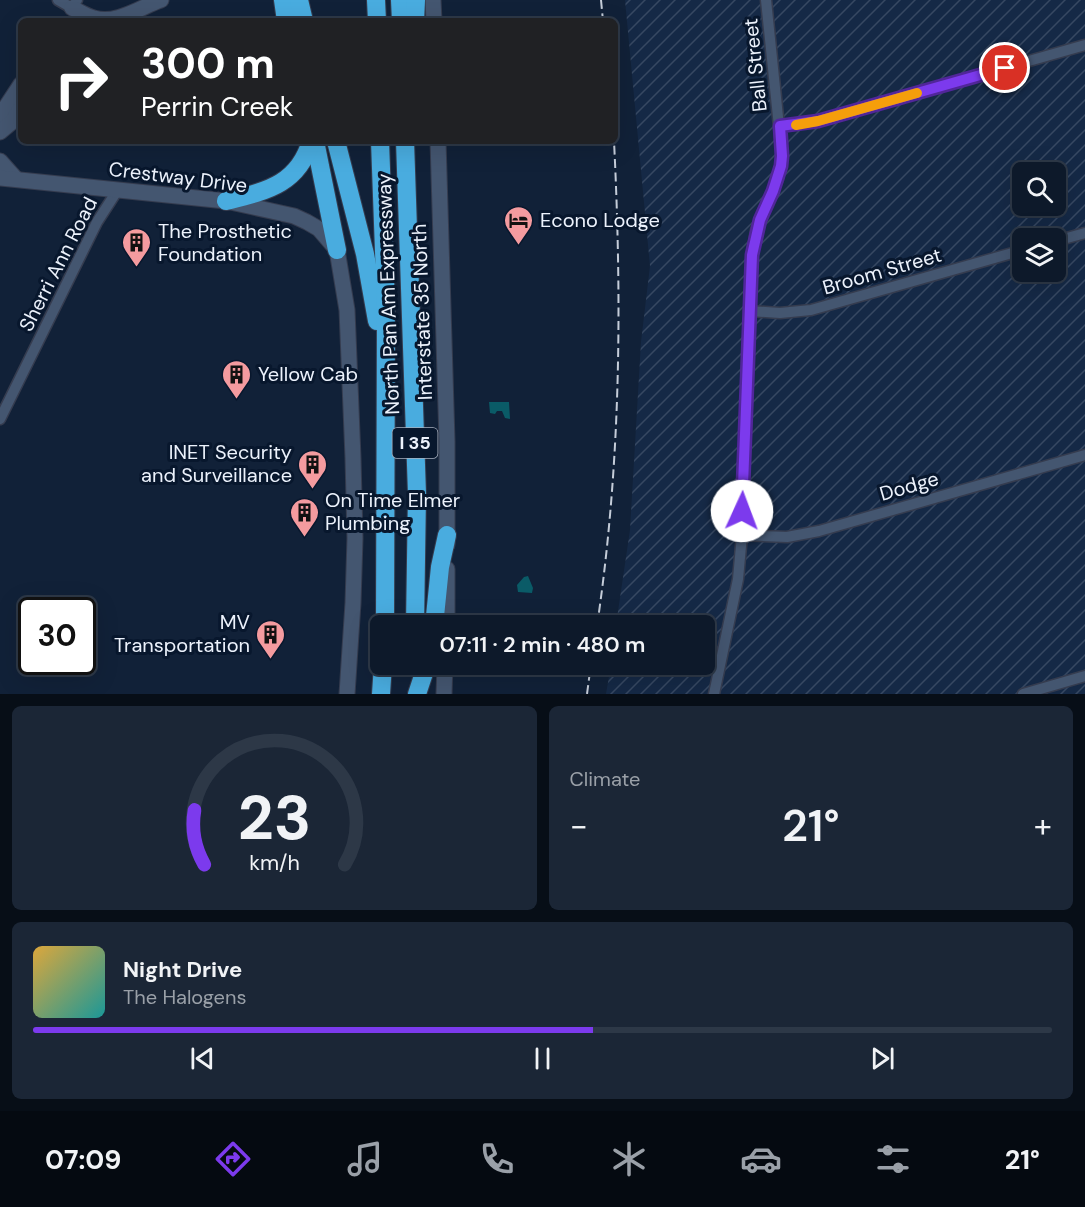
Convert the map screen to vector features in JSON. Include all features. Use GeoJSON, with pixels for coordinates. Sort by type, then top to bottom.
{"type":"FeatureCollection","features":[{"type":"Feature","properties":{"kind":"highway"},"geometry":{"type":"LineString","coordinates":[[283,0],[286,18]]}},
{"type":"Feature","properties":{"kind":"highway"},"geometry":{"type":"LineString","coordinates":[[299,0],[303,18]]}},
{"type":"Feature","properties":{"kind":"highway"},"geometry":{"type":"LineString","coordinates":[[226,201],[264,191],[282,183],[294,174],[311,144]]}},
{"type":"Feature","properties":{"kind":"highway"},"geometry":{"type":"LineString","coordinates":[[314,144],[337,250]]}},
{"type":"Feature","properties":{"kind":"highway"},"geometry":{"type":"LineString","coordinates":[[337,144],[365,254],[376,318],[386,352]]}},
{"type":"Feature","properties":{"kind":"highway","name":"North Pan Am Expressway"},"geometry":{"type":"LineString","coordinates":[[380,144],[386,352],[385,615]]}},
{"type":"Feature","properties":{"kind":"highway","name":"North Pan Am Expressway"},"geometry":{"type":"LineString","coordinates":[[405,144],[417,494],[415,615]]}},
{"type":"Feature","properties":{"kind":"highway"},"geometry":{"type":"LineString","coordinates":[[409,279],[413,144]]}},
{"type":"Feature","properties":{"kind":"highway"},"geometry":{"type":"LineString","coordinates":[[435,615],[440,567],[447,535]]}},
{"type":"Feature","properties":{"kind":"highway"},"geometry":{"type":"LineString","coordinates":[[381,694],[382,675]]}},
{"type":"Feature","properties":{"kind":"highway"},"geometry":{"type":"LineString","coordinates":[[411,694],[412,675]]}},
{"type":"Feature","properties":{"kind":"highway"},"geometry":{"type":"LineString","coordinates":[[417,694],[423,675]]}},
{"type":"Feature","properties":{"kind":"main road"},"geometry":{"type":"LineString","coordinates":[[120,18],[161,0]]}},
{"type":"Feature","properties":{"kind":"main road"},"geometry":{"type":"LineString","coordinates":[[72,7],[139,8]]}},
{"type":"Feature","properties":{"kind":"main road"},"geometry":{"type":"LineString","coordinates":[[72,7],[93,18]]}},
{"type":"Feature","properties":{"kind":"main road"},"geometry":{"type":"LineString","coordinates":[[414,7],[430,18]]}},
{"type":"Feature","properties":{"kind":"main road"},"geometry":{"type":"LineString","coordinates":[[0,131],[0,117],[18,89]]}},
{"type":"Feature","properties":{"kind":"main road"},"geometry":{"type":"LineString","coordinates":[[0,131],[12,122],[18,113]]}},
{"type":"Feature","properties":{"kind":"main road","name":"Interstate 35 North"},"geometry":{"type":"LineString","coordinates":[[438,144],[447,441],[447,615]]}},
{"type":"Feature","properties":{"kind":"main road"},"geometry":{"type":"LineString","coordinates":[[0,161],[16,179]]}},
{"type":"Feature","properties":{"kind":"main road","name":"Crestway Drive"},"geometry":{"type":"LineString","coordinates":[[0,178],[226,201],[294,216],[308,222],[319,229],[337,250]]}},
{"type":"Feature","properties":{"kind":"main road"},"geometry":{"type":"LineString","coordinates":[[337,250],[347,310],[353,458],[353,592],[347,694]]}},
{"type":"Feature","properties":{"kind":"main road"},"geometry":{"type":"LineString","coordinates":[[444,694],[445,675]]}},
{"type":"Feature","properties":{"kind":"street"},"geometry":{"type":"LineString","coordinates":[[58,0],[72,7]]}},
{"type":"Feature","properties":{"kind":"street","name":"Ball Street"},"geometry":{"type":"LineString","coordinates":[[714,694],[738,579],[742,534],[752,255],[756,230],[773,191],[782,156],[766,0]]}},
{"type":"Feature","properties":{"kind":"street"},"geometry":{"type":"LineString","coordinates":[[780,126],[818,121],[1085,45]]}},
{"type":"Feature","properties":{"kind":"street","name":"Sherri Ann Road"},"geometry":{"type":"LineString","coordinates":[[0,419],[97,222],[117,191]]}},
{"type":"Feature","properties":{"kind":"street"},"geometry":{"type":"LineString","coordinates":[[1066,238],[1085,233]]}},
{"type":"Feature","properties":{"kind":"street","name":"Broom Street"},"geometry":{"type":"LineString","coordinates":[[749,311],[780,313],[811,310],[1012,253]]}},
{"type":"Feature","properties":{"kind":"street","name":"Dodge"},"geometry":{"type":"LineString","coordinates":[[742,534],[787,537],[819,531],[1085,455]]}},
{"type":"Feature","properties":{"kind":"street"},"geometry":{"type":"LineString","coordinates":[[1023,694],[1085,676]]}},
{"type":"Feature","properties":{"kind":"shaded area"},"geometry":{"type":"Polygon","coordinates":[[[625,0],[1085,0],[1085,694],[606,694],[609,675],[715,675],[715,615],[617,615],[630,530],[641,342],[650,266],[625,0]]]}},
{"type":"Feature","properties":{"kind":"shaded area"},"geometry":{"type":"Polygon","coordinates":[[[489,402],[509,402],[510,419],[505,418],[502,411],[497,411],[495,414],[490,413],[489,402]]]}},
{"type":"Feature","properties":{"kind":"shaded area"},"geometry":{"type":"Polygon","coordinates":[[[528,576],[533,588],[532,593],[518,592],[517,585],[528,576]]]}},
{"type":"Feature","properties":{"kind":"railway"},"geometry":{"type":"LineString","coordinates":[[601,0],[603,18]]}},
{"type":"Feature","properties":{"kind":"railway"},"geometry":{"type":"LineString","coordinates":[[598,615],[611,505],[618,384],[618,262],[614,144]]}},
{"type":"Feature","properties":{"kind":"railway"},"geometry":{"type":"LineString","coordinates":[[587,694],[590,675]]}},
{"type":"Feature","properties":{"kind":"slow traffic"},"geometry":{"type":"LineString","coordinates":[[796,125],[917,93]]}},
{"type":"Feature","properties":{"kind":"place","name":"Econo Lodge"},"geometry":{"type":"Point","coordinates":[519,246]}},
{"type":"Feature","properties":{"kind":"place","name":"The Prosthetic Foundation"},"geometry":{"type":"Point","coordinates":[137,268]}},
{"type":"Feature","properties":{"kind":"place","name":"Yellow Cab"},"geometry":{"type":"Point","coordinates":[237,400]}},
{"type":"Feature","properties":{"kind":"place","name":"INET Security and Surveillance"},"geometry":{"type":"Point","coordinates":[313,490]}},
{"type":"Feature","properties":{"kind":"place","name":"On Time Elmer Plumbing"},"geometry":{"type":"Point","coordinates":[304,538]}},
{"type":"Feature","properties":{"kind":"place","name":"MV Transportation"},"geometry":{"type":"Point","coordinates":[271,660]}},
{"type":"Feature","properties":{"kind":"route"},"geometry":{"type":"LineString","coordinates":[[742,511],[752,255],[756,230],[778,179],[781,166],[780,126],[818,121],[1005,68]]}}]}
